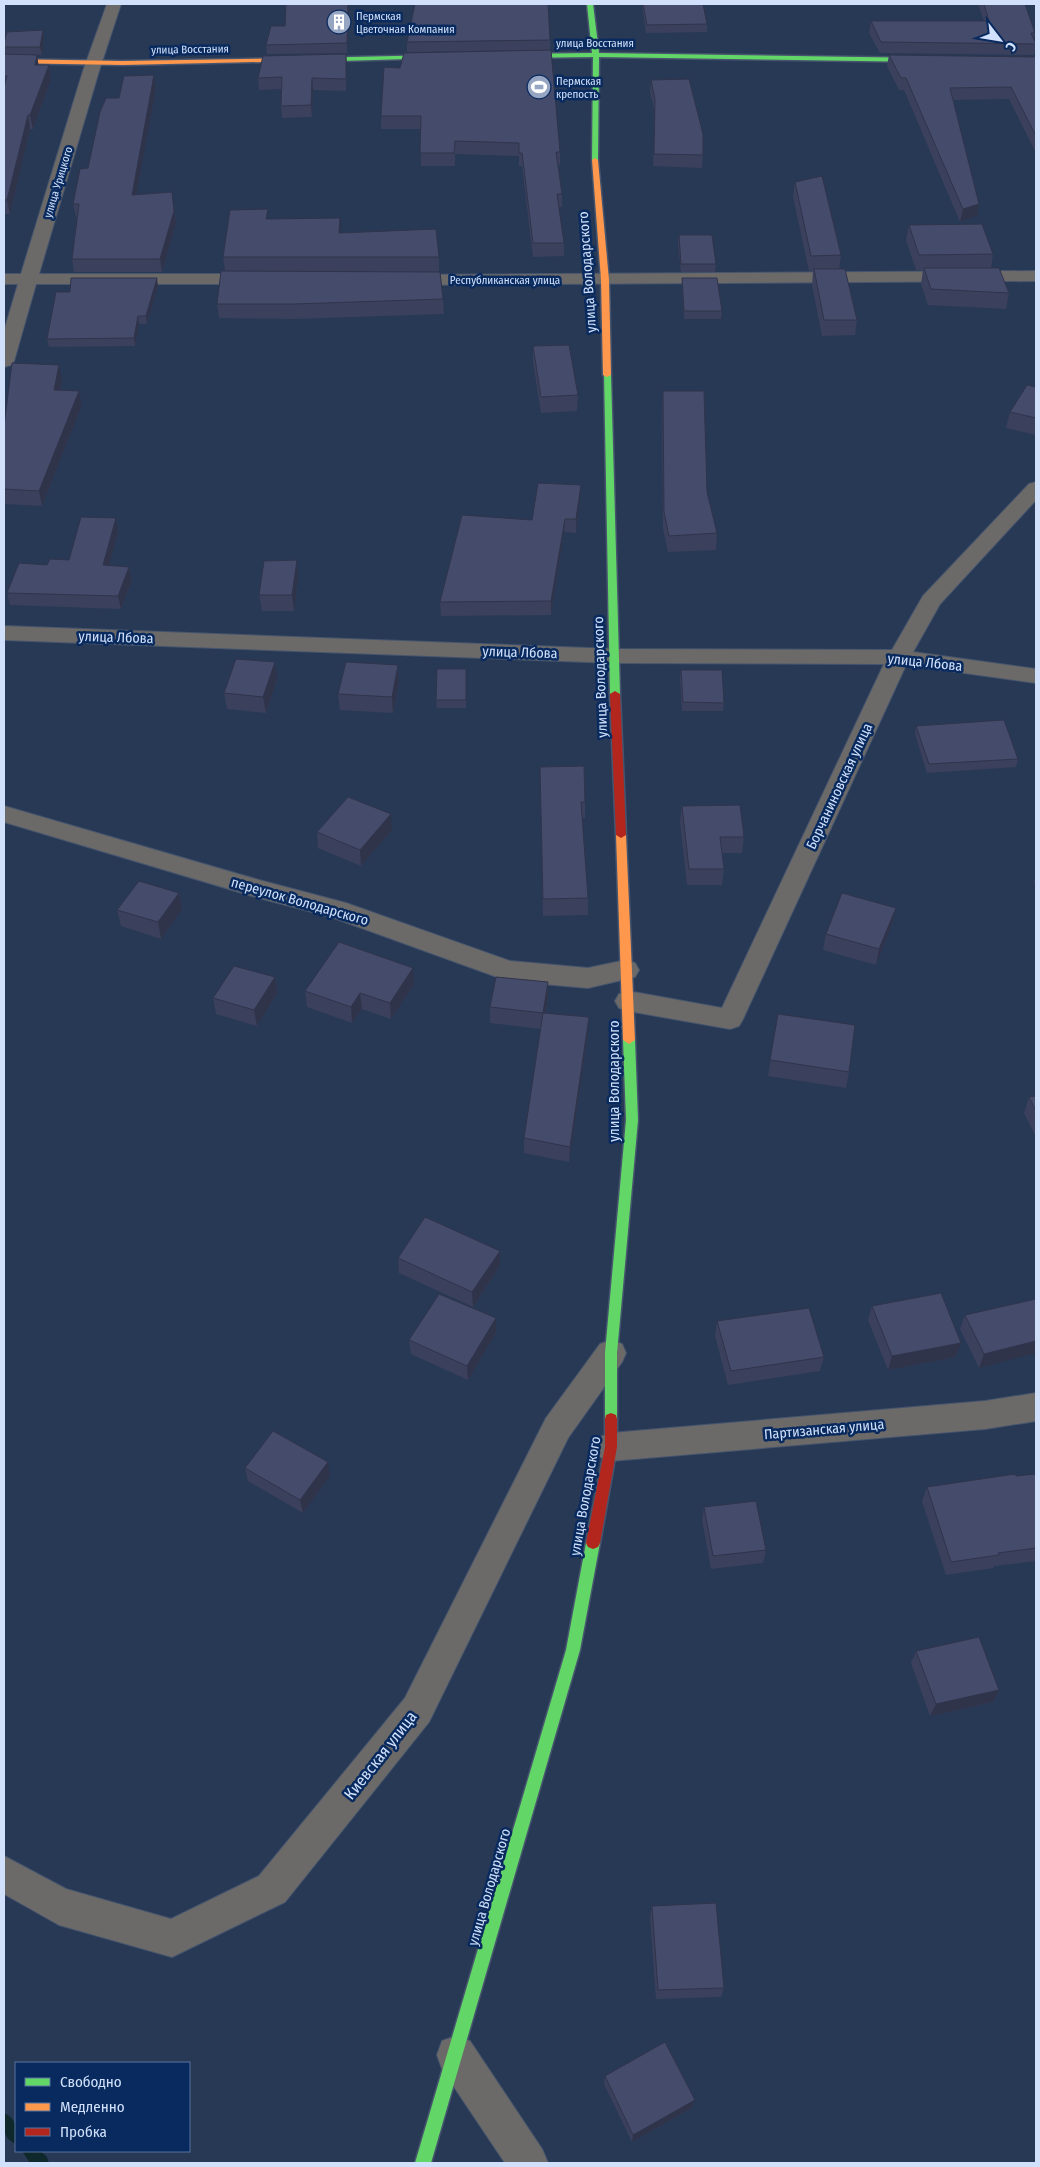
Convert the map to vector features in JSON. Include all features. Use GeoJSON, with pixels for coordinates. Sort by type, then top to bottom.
{"type":"FeatureCollection","features":[{"type":"Feature","properties":{"kind":"street","name":"улица Урицкого"},"geometry":{"type":"LineString","coordinates":[[4,361],[114,4]]}},
{"type":"Feature","properties":{"kind":"street","name":"улица Володарского"},"geometry":{"type":"LineString","coordinates":[[423,2163],[456,2056],[573,1650],[611,1447],[611,1353],[632,1120],[614,656],[605,280],[595,173],[597,67],[590,4]]}},
{"type":"Feature","properties":{"kind":"street","name":"улица Восстания"},"geometry":{"type":"LineString","coordinates":[[500,56],[941,61]]}},
{"type":"Feature","properties":{"kind":"street","name":"улица Восстания"},"geometry":{"type":"LineString","coordinates":[[4,61],[96,63],[452,57]]}},
{"type":"Feature","properties":{"kind":"street","name":"Республиканская улица"},"geometry":{"type":"LineString","coordinates":[[386,280],[1036,276]]}},
{"type":"Feature","properties":{"kind":"street"},"geometry":{"type":"LineString","coordinates":[[4,279],[277,279]]}},
{"type":"Feature","properties":{"kind":"street","name":"Борчаниновская улица"},"geometry":{"type":"LineString","coordinates":[[628,1002],[730,1019],[899,657],[932,602],[1036,488]]}},
{"type":"Feature","properties":{"kind":"street","name":"улица Лбова"},"geometry":{"type":"LineString","coordinates":[[4,633],[614,656],[899,657],[1036,676]]}},
{"type":"Feature","properties":{"kind":"street","name":"переулок Володарского"},"geometry":{"type":"LineString","coordinates":[[4,814],[260,890],[337,909],[508,971],[588,978],[626,970]]}},
{"type":"Feature","properties":{"kind":"street","name":"Киевская улица"},"geometry":{"type":"LineString","coordinates":[[4,1874],[59,1906],[172,1938],[272,1889],[416,1710],[557,1428],[611,1353]]}},
{"type":"Feature","properties":{"kind":"street","name":"Партизанская улица"},"geometry":{"type":"LineString","coordinates":[[611,1447],[985,1416],[1036,1407]]}},
{"type":"Feature","properties":{"kind":"street"},"geometry":{"type":"LineString","coordinates":[[456,2056],[528,2163]]}},
{"type":"Feature","properties":{"kind":"building"},"geometry":{"type":"Polygon","coordinates":[[[286,4],[348,4],[347,43],[266,45],[271,26],[285,26],[286,4]]]}},
{"type":"Feature","properties":{"kind":"building"},"geometry":{"type":"Polygon","coordinates":[[[415,4],[548,4],[550,40],[407,42],[415,4]]]}},
{"type":"Feature","properties":{"kind":"building"},"geometry":{"type":"Polygon","coordinates":[[[643,4],[703,4],[707,24],[647,25],[643,4]]]}},
{"type":"Feature","properties":{"kind":"building"},"geometry":{"type":"Polygon","coordinates":[[[984,4],[1025,4],[1035,33],[1031,33],[1036,44],[881,42],[871,21],[989,21],[984,4]]]}},
{"type":"Feature","properties":{"kind":"building"},"geometry":{"type":"Polygon","coordinates":[[[43,30],[40,47],[4,47],[7,32],[43,30]]]}},
{"type":"Feature","properties":{"kind":"building"},"geometry":{"type":"Polygon","coordinates":[[[551,50],[560,152],[556,152],[562,194],[557,194],[564,243],[533,243],[522,153],[519,153],[519,143],[455,141],[454,153],[420,153],[421,116],[381,116],[384,67],[400,68],[404,53],[551,50]]]}},
{"type":"Feature","properties":{"kind":"building"},"geometry":{"type":"Polygon","coordinates":[[[4,54],[37,55],[35,65],[49,65],[30,115],[28,115],[7,200],[4,200],[4,87],[7,76],[4,76],[4,54]]]}},
{"type":"Feature","properties":{"kind":"building"},"geometry":{"type":"Polygon","coordinates":[[[346,54],[346,79],[312,78],[311,105],[281,106],[282,77],[258,78],[263,56],[346,54]]]}},
{"type":"Feature","properties":{"kind":"building"},"geometry":{"type":"Polygon","coordinates":[[[889,55],[1036,57],[1036,136],[1011,87],[950,88],[979,204],[963,209],[906,78],[901,78],[889,55]]]}},
{"type":"Feature","properties":{"kind":"building"},"geometry":{"type":"Polygon","coordinates":[[[154,75],[132,195],[172,192],[174,211],[160,259],[72,259],[79,204],[73,204],[80,169],[88,168],[100,112],[106,98],[119,98],[124,76],[154,75]]]}},
{"type":"Feature","properties":{"kind":"building"},"geometry":{"type":"Polygon","coordinates":[[[689,79],[703,134],[703,155],[654,154],[655,100],[651,80],[689,79]]]}},
{"type":"Feature","properties":{"kind":"building"},"geometry":{"type":"Polygon","coordinates":[[[822,176],[841,255],[811,256],[795,182],[822,176]]]}},
{"type":"Feature","properties":{"kind":"building"},"geometry":{"type":"Polygon","coordinates":[[[268,209],[266,219],[340,218],[339,233],[436,229],[439,257],[223,257],[230,210],[268,209]]]}},
{"type":"Feature","properties":{"kind":"building"},"geometry":{"type":"Polygon","coordinates":[[[982,224],[993,254],[919,255],[909,225],[982,224]]]}},
{"type":"Feature","properties":{"kind":"building"},"geometry":{"type":"Polygon","coordinates":[[[679,235],[712,235],[716,264],[681,264],[679,235]]]}},
{"type":"Feature","properties":{"kind":"building"},"geometry":{"type":"Polygon","coordinates":[[[924,268],[999,268],[1009,293],[931,289],[924,268]]]}},
{"type":"Feature","properties":{"kind":"building"},"geometry":{"type":"Polygon","coordinates":[[[814,269],[845,269],[857,320],[824,320],[814,269]]]}},
{"type":"Feature","properties":{"kind":"building"},"geometry":{"type":"Polygon","coordinates":[[[221,271],[440,272],[443,299],[294,304],[217,304],[221,271]]]}},
{"type":"Feature","properties":{"kind":"building"},"geometry":{"type":"Polygon","coordinates":[[[71,278],[157,278],[146,316],[138,316],[134,338],[47,339],[56,292],[70,292],[71,278]]]}},
{"type":"Feature","properties":{"kind":"building"},"geometry":{"type":"Polygon","coordinates":[[[682,278],[717,278],[722,311],[684,311],[682,278]]]}},
{"type":"Feature","properties":{"kind":"building"},"geometry":{"type":"Polygon","coordinates":[[[569,345],[578,395],[541,397],[533,346],[569,345]]]}},
{"type":"Feature","properties":{"kind":"building"},"geometry":{"type":"Polygon","coordinates":[[[12,363],[59,365],[54,390],[79,391],[39,491],[4,489],[4,426],[12,363]]]}},
{"type":"Feature","properties":{"kind":"building"},"geometry":{"type":"Polygon","coordinates":[[[1027,385],[1036,387],[1036,418],[1010,412],[1027,385]]]}},
{"type":"Feature","properties":{"kind":"building"},"geometry":{"type":"Polygon","coordinates":[[[663,391],[704,391],[707,492],[717,533],[669,536],[664,512],[663,391]]]}},
{"type":"Feature","properties":{"kind":"building"},"geometry":{"type":"Polygon","coordinates":[[[538,483],[581,485],[576,519],[565,519],[551,601],[440,602],[462,515],[532,520],[538,483]]]}},
{"type":"Feature","properties":{"kind":"building"},"geometry":{"type":"Polygon","coordinates":[[[81,517],[116,518],[103,565],[129,567],[118,596],[7,593],[19,563],[47,565],[50,559],[69,560],[81,517]]]}},
{"type":"Feature","properties":{"kind":"building"},"geometry":{"type":"Polygon","coordinates":[[[297,560],[292,595],[259,595],[264,561],[297,560]]]}},
{"type":"Feature","properties":{"kind":"building"},"geometry":{"type":"Polygon","coordinates":[[[236,659],[275,662],[263,697],[224,693],[236,659]]]}},
{"type":"Feature","properties":{"kind":"building"},"geometry":{"type":"Polygon","coordinates":[[[346,662],[398,665],[392,697],[338,694],[346,662]]]}},
{"type":"Feature","properties":{"kind":"building"},"geometry":{"type":"Polygon","coordinates":[[[437,669],[466,669],[466,700],[436,700],[437,669]]]}},
{"type":"Feature","properties":{"kind":"building"},"geometry":{"type":"Polygon","coordinates":[[[681,670],[722,670],[724,703],[683,702],[681,670]]]}},
{"type":"Feature","properties":{"kind":"building"},"geometry":{"type":"Polygon","coordinates":[[[1004,720],[1018,759],[929,764],[916,726],[1004,720]]]}},
{"type":"Feature","properties":{"kind":"building"},"geometry":{"type":"Polygon","coordinates":[[[584,766],[585,802],[581,802],[588,898],[543,899],[540,767],[584,766]]]}},
{"type":"Feature","properties":{"kind":"building"},"geometry":{"type":"Polygon","coordinates":[[[348,797],[391,814],[360,850],[317,832],[348,797]]]}},
{"type":"Feature","properties":{"kind":"building"},"geometry":{"type":"Polygon","coordinates":[[[740,805],[744,837],[720,837],[724,869],[689,869],[682,806],[740,805]]]}},
{"type":"Feature","properties":{"kind":"building"},"geometry":{"type":"Polygon","coordinates":[[[139,881],[179,893],[158,922],[117,910],[139,881]]]}},
{"type":"Feature","properties":{"kind":"building"},"geometry":{"type":"Polygon","coordinates":[[[842,893],[896,908],[879,949],[826,934],[842,893]]]}},
{"type":"Feature","properties":{"kind":"building"},"geometry":{"type":"Polygon","coordinates":[[[339,942],[413,968],[390,1003],[360,993],[351,1007],[305,991],[339,942]]]}},
{"type":"Feature","properties":{"kind":"building"},"geometry":{"type":"Polygon","coordinates":[[[234,966],[275,977],[254,1010],[213,998],[234,966]]]}},
{"type":"Feature","properties":{"kind":"building"},"geometry":{"type":"Polygon","coordinates":[[[496,977],[548,982],[543,1013],[490,1007],[496,977]]]}},
{"type":"Feature","properties":{"kind":"building"},"geometry":{"type":"Polygon","coordinates":[[[543,1013],[589,1017],[570,1147],[524,1138],[543,1013]]]}},
{"type":"Feature","properties":{"kind":"building"},"geometry":{"type":"Polygon","coordinates":[[[778,1014],[855,1025],[849,1072],[770,1060],[778,1014]]]}},
{"type":"Feature","properties":{"kind":"building"},"geometry":{"type":"Polygon","coordinates":[[[1036,1096],[1036,1111],[1029,1097],[1036,1096]]]}},
{"type":"Feature","properties":{"kind":"building"},"geometry":{"type":"Polygon","coordinates":[[[425,1217],[500,1251],[472,1292],[398,1258],[425,1217]]]}},
{"type":"Feature","properties":{"kind":"building"},"geometry":{"type":"Polygon","coordinates":[[[941,1293],[961,1343],[892,1356],[872,1306],[941,1293]]]}},
{"type":"Feature","properties":{"kind":"building"},"geometry":{"type":"Polygon","coordinates":[[[439,1294],[496,1318],[467,1366],[409,1340],[439,1294]]]}},
{"type":"Feature","properties":{"kind":"building"},"geometry":{"type":"Polygon","coordinates":[[[1036,1299],[1036,1341],[984,1354],[965,1315],[1036,1299]]]}},
{"type":"Feature","properties":{"kind":"building"},"geometry":{"type":"Polygon","coordinates":[[[809,1308],[824,1357],[731,1371],[717,1321],[809,1308]]]}},
{"type":"Feature","properties":{"kind":"building"},"geometry":{"type":"Polygon","coordinates":[[[273,1431],[328,1462],[300,1500],[245,1468],[273,1431]]]}},
{"type":"Feature","properties":{"kind":"building"},"geometry":{"type":"Polygon","coordinates":[[[1015,1474],[1016,1476],[1036,1474],[1036,1548],[951,1562],[927,1487],[1015,1474]]]}},
{"type":"Feature","properties":{"kind":"building"},"geometry":{"type":"Polygon","coordinates":[[[756,1501],[766,1550],[713,1556],[704,1507],[756,1501]]]}},
{"type":"Feature","properties":{"kind":"building"},"geometry":{"type":"Polygon","coordinates":[[[979,1637],[999,1690],[936,1704],[916,1651],[979,1637]]]}},
{"type":"Feature","properties":{"kind":"building"},"geometry":{"type":"Polygon","coordinates":[[[716,1903],[724,1988],[658,1990],[652,1906],[716,1903]]]}},
{"type":"Feature","properties":{"kind":"building"},"geometry":{"type":"Polygon","coordinates":[[[665,2042],[695,2100],[633,2135],[605,2076],[665,2042]]]}},
{"type":"Feature","properties":{"kind":"waterway"},"geometry":{"type":"LineString","coordinates":[[4,2121],[15,2135]]}},
{"type":"Feature","properties":{"kind":"waterway"},"geometry":{"type":"LineString","coordinates":[[31,2152],[41,2163]]}},
{"type":"Feature","properties":{"kind":"traffic: fast"},"geometry":{"type":"LineString","coordinates":[[590,4],[597,67],[595,160]]}},
{"type":"Feature","properties":{"kind":"traffic: fast"},"geometry":{"type":"LineString","coordinates":[[515,56],[623,55],[925,60]]}},
{"type":"Feature","properties":{"kind":"traffic: fast"},"geometry":{"type":"LineString","coordinates":[[306,60],[440,57]]}},
{"type":"Feature","properties":{"kind":"traffic: fast"},"geometry":{"type":"LineString","coordinates":[[607,375],[615,694]]}},
{"type":"Feature","properties":{"kind":"traffic: fast"},"geometry":{"type":"LineString","coordinates":[[611,1419],[611,1353],[632,1120],[629,1040]]}},
{"type":"Feature","properties":{"kind":"traffic: fast"},"geometry":{"type":"LineString","coordinates":[[423,2163],[573,1650],[593,1543]]}},
{"type":"Feature","properties":{"kind":"traffic: slow"},"geometry":{"type":"LineString","coordinates":[[4,61],[123,63],[306,60]]}},
{"type":"Feature","properties":{"kind":"traffic: slow"},"geometry":{"type":"LineString","coordinates":[[595,160],[605,280],[607,375]]}},
{"type":"Feature","properties":{"kind":"traffic: slow"},"geometry":{"type":"LineString","coordinates":[[621,835],[629,1040]]}},
{"type":"Feature","properties":{"kind":"traffic: jam"},"geometry":{"type":"LineString","coordinates":[[615,694],[621,835]]}},
{"type":"Feature","properties":{"kind":"traffic: jam"},"geometry":{"type":"LineString","coordinates":[[593,1543],[611,1447],[611,1419]]}},
{"type":"Feature","properties":{"kind":"place","name":"Пермская Цветочная Компания"},"geometry":{"type":"Point","coordinates":[339,22]}},
{"type":"Feature","properties":{"kind":"place","name":"Пермская крепость"},"geometry":{"type":"Point","coordinates":[539,87]}}]}
